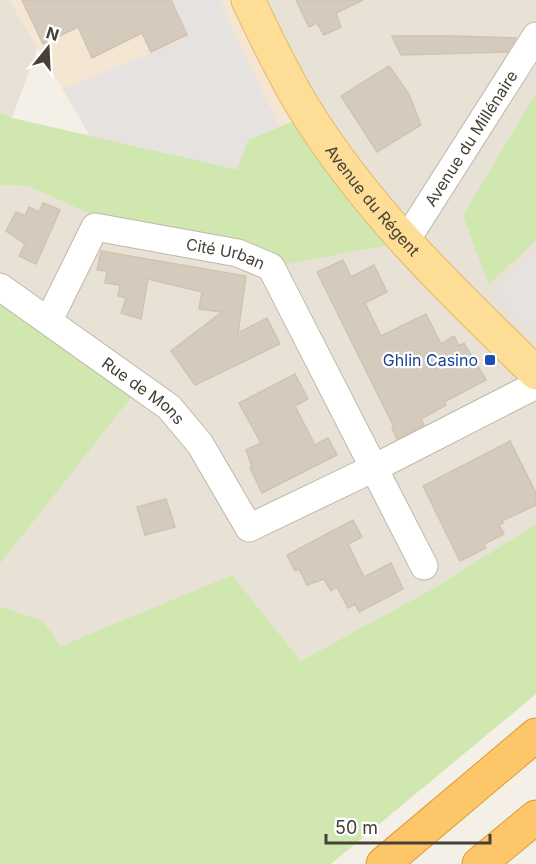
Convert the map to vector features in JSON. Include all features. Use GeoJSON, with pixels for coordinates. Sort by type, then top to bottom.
{"type":"FeatureCollection","features":[{"type":"Feature","properties":{"kind":"highway"},"geometry":{"type":"LineString","coordinates":[[383,864],[536,735]]}},
{"type":"Feature","properties":{"kind":"highway"},"geometry":{"type":"LineString","coordinates":[[479,864],[536,817]]}},
{"type":"Feature","properties":{"kind":"main road","name":"Avenue du Régent"},"geometry":{"type":"LineString","coordinates":[[248,0],[305,110],[340,161],[405,242],[454,294],[536,373]]}},
{"type":"Feature","properties":{"kind":"street","name":"Avenue du Millénaire"},"geometry":{"type":"LineString","coordinates":[[405,242],[536,36]]}},
{"type":"Feature","properties":{"kind":"street","name":"Cité Urban"},"geometry":{"type":"LineString","coordinates":[[49,320],[95,227],[254,258],[272,267],[423,566]]}},
{"type":"Feature","properties":{"kind":"street","name":"Rue de Mons"},"geometry":{"type":"LineString","coordinates":[[0,287],[169,407],[200,444],[249,528],[374,468]]}},
{"type":"Feature","properties":{"kind":"street"},"geometry":{"type":"LineString","coordinates":[[374,468],[536,385]]}},
{"type":"Feature","properties":{"kind":"shaded area"},"geometry":{"type":"Polygon","coordinates":[[[0,0],[9,0],[38,47],[12,118],[0,113],[0,0]]]}},
{"type":"Feature","properties":{"kind":"shaded area"},"geometry":{"type":"Polygon","coordinates":[[[9,0],[248,0],[308,115],[248,140],[237,169],[90,136],[9,0]]]}},
{"type":"Feature","properties":{"kind":"shaded area"},"geometry":{"type":"Polygon","coordinates":[[[168,0],[219,0],[280,127],[248,140],[237,169],[90,136],[63,89],[185,39],[168,0]]]}},
{"type":"Feature","properties":{"kind":"shaded area"},"geometry":{"type":"Polygon","coordinates":[[[248,0],[536,0],[536,524],[439,585],[301,661],[232,575],[61,647],[43,621],[0,606],[0,564],[139,386],[0,287],[0,185],[28,186],[99,218],[405,242],[248,0]]]}},
{"type":"Feature","properties":{"kind":"shaded area"},"geometry":{"type":"Polygon","coordinates":[[[536,248],[536,326],[531,332],[492,291],[536,248]]]}},
{"type":"Feature","properties":{"kind":"green space"},"geometry":{"type":"Polygon","coordinates":[[[536,93],[536,240],[489,285],[463,216],[536,93]]]}},
{"type":"Feature","properties":{"kind":"green space"},"geometry":{"type":"Polygon","coordinates":[[[0,113],[12,118],[236,169],[248,140],[308,115],[405,242],[271,267],[99,218],[28,186],[0,185],[0,113]]]}},
{"type":"Feature","properties":{"kind":"green space"},"geometry":{"type":"Polygon","coordinates":[[[0,287],[140,386],[0,564],[0,287]]]}},
{"type":"Feature","properties":{"kind":"green space"},"geometry":{"type":"Polygon","coordinates":[[[536,524],[536,694],[331,864],[0,864],[0,606],[43,621],[61,646],[232,575],[301,661],[439,585],[536,524]]]}},
{"type":"Feature","properties":{"kind":"building"},"geometry":{"type":"Polygon","coordinates":[[[22,0],[171,0],[187,35],[151,52],[142,33],[92,58],[78,27],[43,44],[22,0]]]}},
{"type":"Feature","properties":{"kind":"building"},"geometry":{"type":"Polygon","coordinates":[[[296,0],[363,0],[336,13],[341,27],[324,35],[317,23],[309,27],[296,0]]]}},
{"type":"Feature","properties":{"kind":"building"},"geometry":{"type":"Polygon","coordinates":[[[392,36],[516,38],[507,52],[401,55],[392,36]]]}},
{"type":"Feature","properties":{"kind":"building"},"geometry":{"type":"Polygon","coordinates":[[[389,66],[409,94],[421,125],[377,152],[341,96],[389,66]]]}},
{"type":"Feature","properties":{"kind":"building"},"geometry":{"type":"Polygon","coordinates":[[[43,203],[60,210],[36,264],[19,256],[25,244],[6,231],[16,212],[25,216],[29,207],[39,212],[43,203]]]}},
{"type":"Feature","properties":{"kind":"building"},"geometry":{"type":"Polygon","coordinates":[[[101,251],[246,276],[238,333],[267,318],[280,344],[195,385],[171,351],[222,312],[199,309],[202,292],[148,279],[141,319],[121,313],[126,298],[118,296],[120,285],[105,283],[107,271],[97,270],[101,251]]]}},
{"type":"Feature","properties":{"kind":"building"},"geometry":{"type":"Polygon","coordinates":[[[343,260],[351,277],[374,265],[387,292],[365,303],[381,336],[426,314],[441,344],[454,336],[459,346],[464,343],[486,380],[444,402],[446,405],[421,419],[424,425],[397,439],[392,428],[394,427],[317,272],[343,260]]]}},
{"type":"Feature","properties":{"kind":"building"},"geometry":{"type":"Polygon","coordinates":[[[295,374],[308,399],[295,406],[315,445],[328,438],[337,455],[262,493],[250,468],[252,467],[246,450],[261,443],[239,403],[295,374]]]}},
{"type":"Feature","properties":{"kind":"building"},"geometry":{"type":"Polygon","coordinates":[[[510,441],[536,493],[536,505],[502,521],[503,523],[499,525],[504,534],[484,544],[486,548],[460,561],[423,486],[510,441]]]}},
{"type":"Feature","properties":{"kind":"building"},"geometry":{"type":"Polygon","coordinates":[[[166,499],[175,527],[145,535],[137,507],[166,499]]]}},
{"type":"Feature","properties":{"kind":"building"},"geometry":{"type":"Polygon","coordinates":[[[353,520],[362,537],[348,544],[364,577],[391,563],[403,589],[359,612],[355,604],[348,608],[337,587],[331,591],[324,579],[307,585],[299,569],[295,571],[287,555],[353,520]]]}},
{"type":"Feature","properties":{"kind":"place","name":"Ghlin Casino"},"geometry":{"type":"Point","coordinates":[490,360]}}]}
